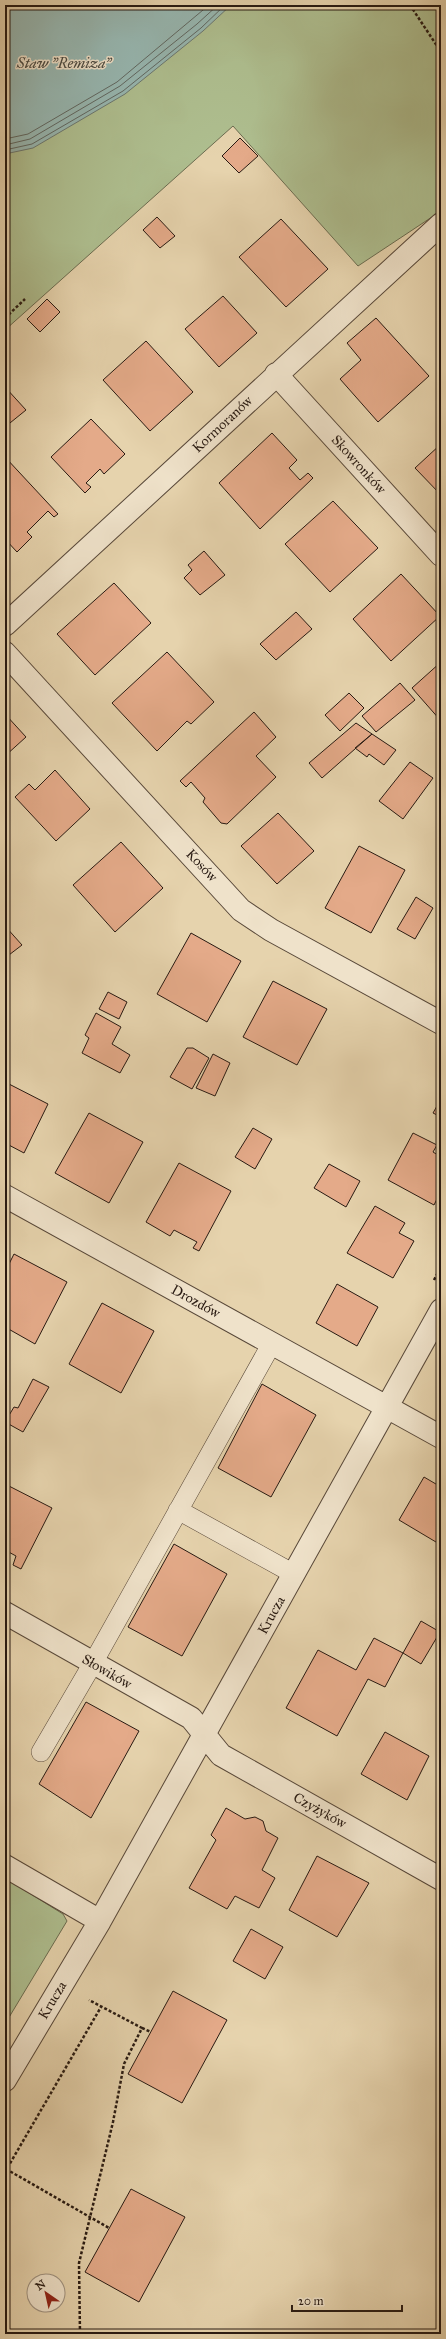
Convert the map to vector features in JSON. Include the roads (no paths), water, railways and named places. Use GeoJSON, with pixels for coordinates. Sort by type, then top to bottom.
{"type":"FeatureCollection","features":[{"type":"Feature","properties":{"kind":"street","name":"Kormoranów"},"geometry":{"type":"LineString","coordinates":[[5,625],[276,374],[441,224]]}},
{"type":"Feature","properties":{"kind":"street","name":"Skowronków"},"geometry":{"type":"LineString","coordinates":[[276,374],[441,555]]}},
{"type":"Feature","properties":{"kind":"street","name":"Kosów"},"geometry":{"type":"LineString","coordinates":[[5,653],[242,910],[271,930],[441,1024]]}},
{"type":"Feature","properties":{"kind":"street","name":"Drozdów"},"geometry":{"type":"LineString","coordinates":[[5,1196],[441,1437]]}},
{"type":"Feature","properties":{"kind":"street","name":"Krucza"},"geometry":{"type":"LineString","coordinates":[[5,2080],[100,1921],[441,1310]]}},
{"type":"Feature","properties":{"kind":"street","name":"Słowików"},"geometry":{"type":"LineString","coordinates":[[5,1613],[191,1718],[204,1734]]}},
{"type":"Feature","properties":{"kind":"street","name":"Czyżyków"},"geometry":{"type":"LineString","coordinates":[[204,1734],[221,1755],[441,1878]]}},
{"type":"Feature","properties":{"kind":"street"},"geometry":{"type":"LineString","coordinates":[[5,1866],[100,1921]]}},
{"type":"Feature","properties":{"kind":"lane"},"geometry":{"type":"LineString","coordinates":[[41,1752],[93,1663],[272,1343]]}},
{"type":"Feature","properties":{"kind":"lane"},"geometry":{"type":"LineString","coordinates":[[178,1510],[294,1574]]}},
{"type":"Feature","properties":{"kind":"water","name":"Staw \"Remiza\""},"geometry":{"type":"Polygon","coordinates":[[[5,5],[231,5],[203,31],[125,94],[33,148],[5,154],[5,5]]]}}]}
